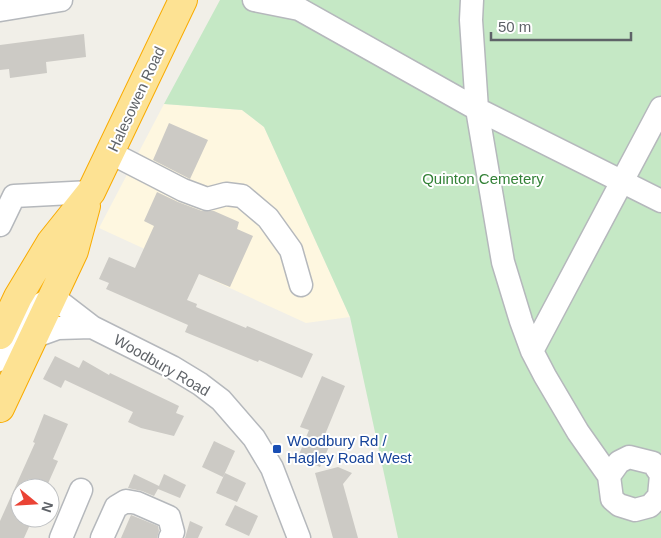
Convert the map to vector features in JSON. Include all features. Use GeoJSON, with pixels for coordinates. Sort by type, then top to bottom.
{"type":"FeatureCollection","features":[{"type":"Feature","properties":{"kind":"highway","name":"Halesowen Road"},"geometry":{"type":"LineString","coordinates":[[25,316],[53,296],[74,250],[90,195],[183,0]]}},
{"type":"Feature","properties":{"kind":"highway","name":"Halesowen Road"},"geometry":{"type":"LineString","coordinates":[[25,316],[51,242],[90,195]]}},
{"type":"Feature","properties":{"kind":"highway"},"geometry":{"type":"LineString","coordinates":[[0,335],[25,316]]}},
{"type":"Feature","properties":{"kind":"highway"},"geometry":{"type":"LineString","coordinates":[[0,408],[25,316]]}},
{"type":"Feature","properties":{"kind":"street"},"geometry":{"type":"LineString","coordinates":[[0,10],[61,0]]}},
{"type":"Feature","properties":{"kind":"street"},"geometry":{"type":"LineString","coordinates":[[254,0],[299,9],[477,109],[661,201]]}},
{"type":"Feature","properties":{"kind":"street"},"geometry":{"type":"LineString","coordinates":[[472,0],[471,20],[477,109],[503,262],[521,321],[532,351],[578,432],[609,476],[612,499],[620,506],[635,510],[655,510],[659,496],[661,476],[653,463],[629,457],[619,462],[609,476]]}},
{"type":"Feature","properties":{"kind":"street"},"geometry":{"type":"LineString","coordinates":[[532,351],[661,108]]}},
{"type":"Feature","properties":{"kind":"street"},"geometry":{"type":"LineString","coordinates":[[110,154],[183,190],[207,199],[226,194],[242,196],[268,218],[291,250],[302,285]]}},
{"type":"Feature","properties":{"kind":"street"},"geometry":{"type":"LineString","coordinates":[[0,225],[14,196],[90,195]]}},
{"type":"Feature","properties":{"kind":"street","name":"Woodbury Road"},"geometry":{"type":"LineString","coordinates":[[53,296],[92,327],[172,367],[200,384],[221,400],[254,438],[272,468],[299,538]]}},
{"type":"Feature","properties":{"kind":"street"},"geometry":{"type":"LineString","coordinates":[[0,360],[25,316]]}},
{"type":"Feature","properties":{"kind":"street","name":"Woodbury Road"},"geometry":{"type":"LineString","coordinates":[[25,316],[58,328],[92,327]]}},
{"type":"Feature","properties":{"kind":"street"},"geometry":{"type":"LineString","coordinates":[[61,538],[81,490]]}},
{"type":"Feature","properties":{"kind":"street"},"geometry":{"type":"LineString","coordinates":[[102,538],[116,507],[126,501],[137,503],[169,517],[173,532],[170,538]]}},
{"type":"Feature","properties":{"kind":"shaded area"},"geometry":{"type":"Polygon","coordinates":[[[164,104],[242,110],[264,127],[350,317],[306,323],[99,228],[164,104]]]}},
{"type":"Feature","properties":{"kind":"green space","name":"Quinton Cemetery"},"geometry":{"type":"Polygon","coordinates":[[[220,0],[661,0],[661,538],[398,538],[350,317],[264,127],[242,110],[164,104],[220,0]]]}},
{"type":"Feature","properties":{"kind":"building"},"geometry":{"type":"Polygon","coordinates":[[[84,34],[86,57],[46,62],[47,73],[10,78],[9,69],[0,70],[0,45],[84,34]]]}},
{"type":"Feature","properties":{"kind":"building"},"geometry":{"type":"Polygon","coordinates":[[[169,123],[208,140],[190,179],[153,160],[169,123]]]}},
{"type":"Feature","properties":{"kind":"building"},"geometry":{"type":"Polygon","coordinates":[[[157,192],[202,211],[214,211],[239,222],[237,229],[253,236],[230,287],[199,274],[187,300],[197,304],[196,307],[313,354],[302,378],[185,332],[188,325],[106,289],[109,283],[99,279],[109,257],[135,268],[154,226],[144,221],[157,192]]]}},
{"type":"Feature","properties":{"kind":"building"},"geometry":{"type":"Polygon","coordinates":[[[55,356],[79,368],[83,360],[109,375],[110,373],[179,406],[176,413],[184,416],[174,436],[141,428],[128,422],[133,412],[65,380],[61,388],[43,379],[55,356]]]}},
{"type":"Feature","properties":{"kind":"building"},"geometry":{"type":"Polygon","coordinates":[[[322,376],[345,386],[324,437],[332,440],[320,467],[298,457],[309,430],[300,427],[322,376]]]}},
{"type":"Feature","properties":{"kind":"building"},"geometry":{"type":"Polygon","coordinates":[[[44,414],[68,424],[53,459],[58,461],[50,478],[19,478],[35,443],[33,442],[44,414]]]}},
{"type":"Feature","properties":{"kind":"building"},"geometry":{"type":"Polygon","coordinates":[[[214,441],[235,451],[223,477],[202,467],[214,441]]]}},
{"type":"Feature","properties":{"kind":"building"},"geometry":{"type":"Polygon","coordinates":[[[338,467],[352,473],[343,484],[358,538],[333,538],[315,473],[338,467]]]}},
{"type":"Feature","properties":{"kind":"building"},"geometry":{"type":"Polygon","coordinates":[[[225,473],[246,483],[237,502],[216,493],[225,473]]]}},
{"type":"Feature","properties":{"kind":"building"},"geometry":{"type":"Polygon","coordinates":[[[134,474],[159,486],[164,474],[186,485],[180,498],[158,489],[154,496],[128,488],[134,474]]]}},
{"type":"Feature","properties":{"kind":"building"},"geometry":{"type":"Polygon","coordinates":[[[10,499],[10,528],[28,528],[24,538],[0,538],[0,521],[10,499]]]}},
{"type":"Feature","properties":{"kind":"building"},"geometry":{"type":"Polygon","coordinates":[[[235,505],[258,516],[249,536],[225,525],[235,505]]]}},
{"type":"Feature","properties":{"kind":"building"},"geometry":{"type":"Polygon","coordinates":[[[131,515],[158,526],[157,538],[121,538],[131,515]]]}},
{"type":"Feature","properties":{"kind":"building"},"geometry":{"type":"Polygon","coordinates":[[[190,521],[203,527],[198,538],[185,538],[190,521]]]}},
{"type":"Feature","properties":{"kind":"place","name":"Woodbury Rd / Hagley Road West"},"geometry":{"type":"Point","coordinates":[277,449]}}]}
